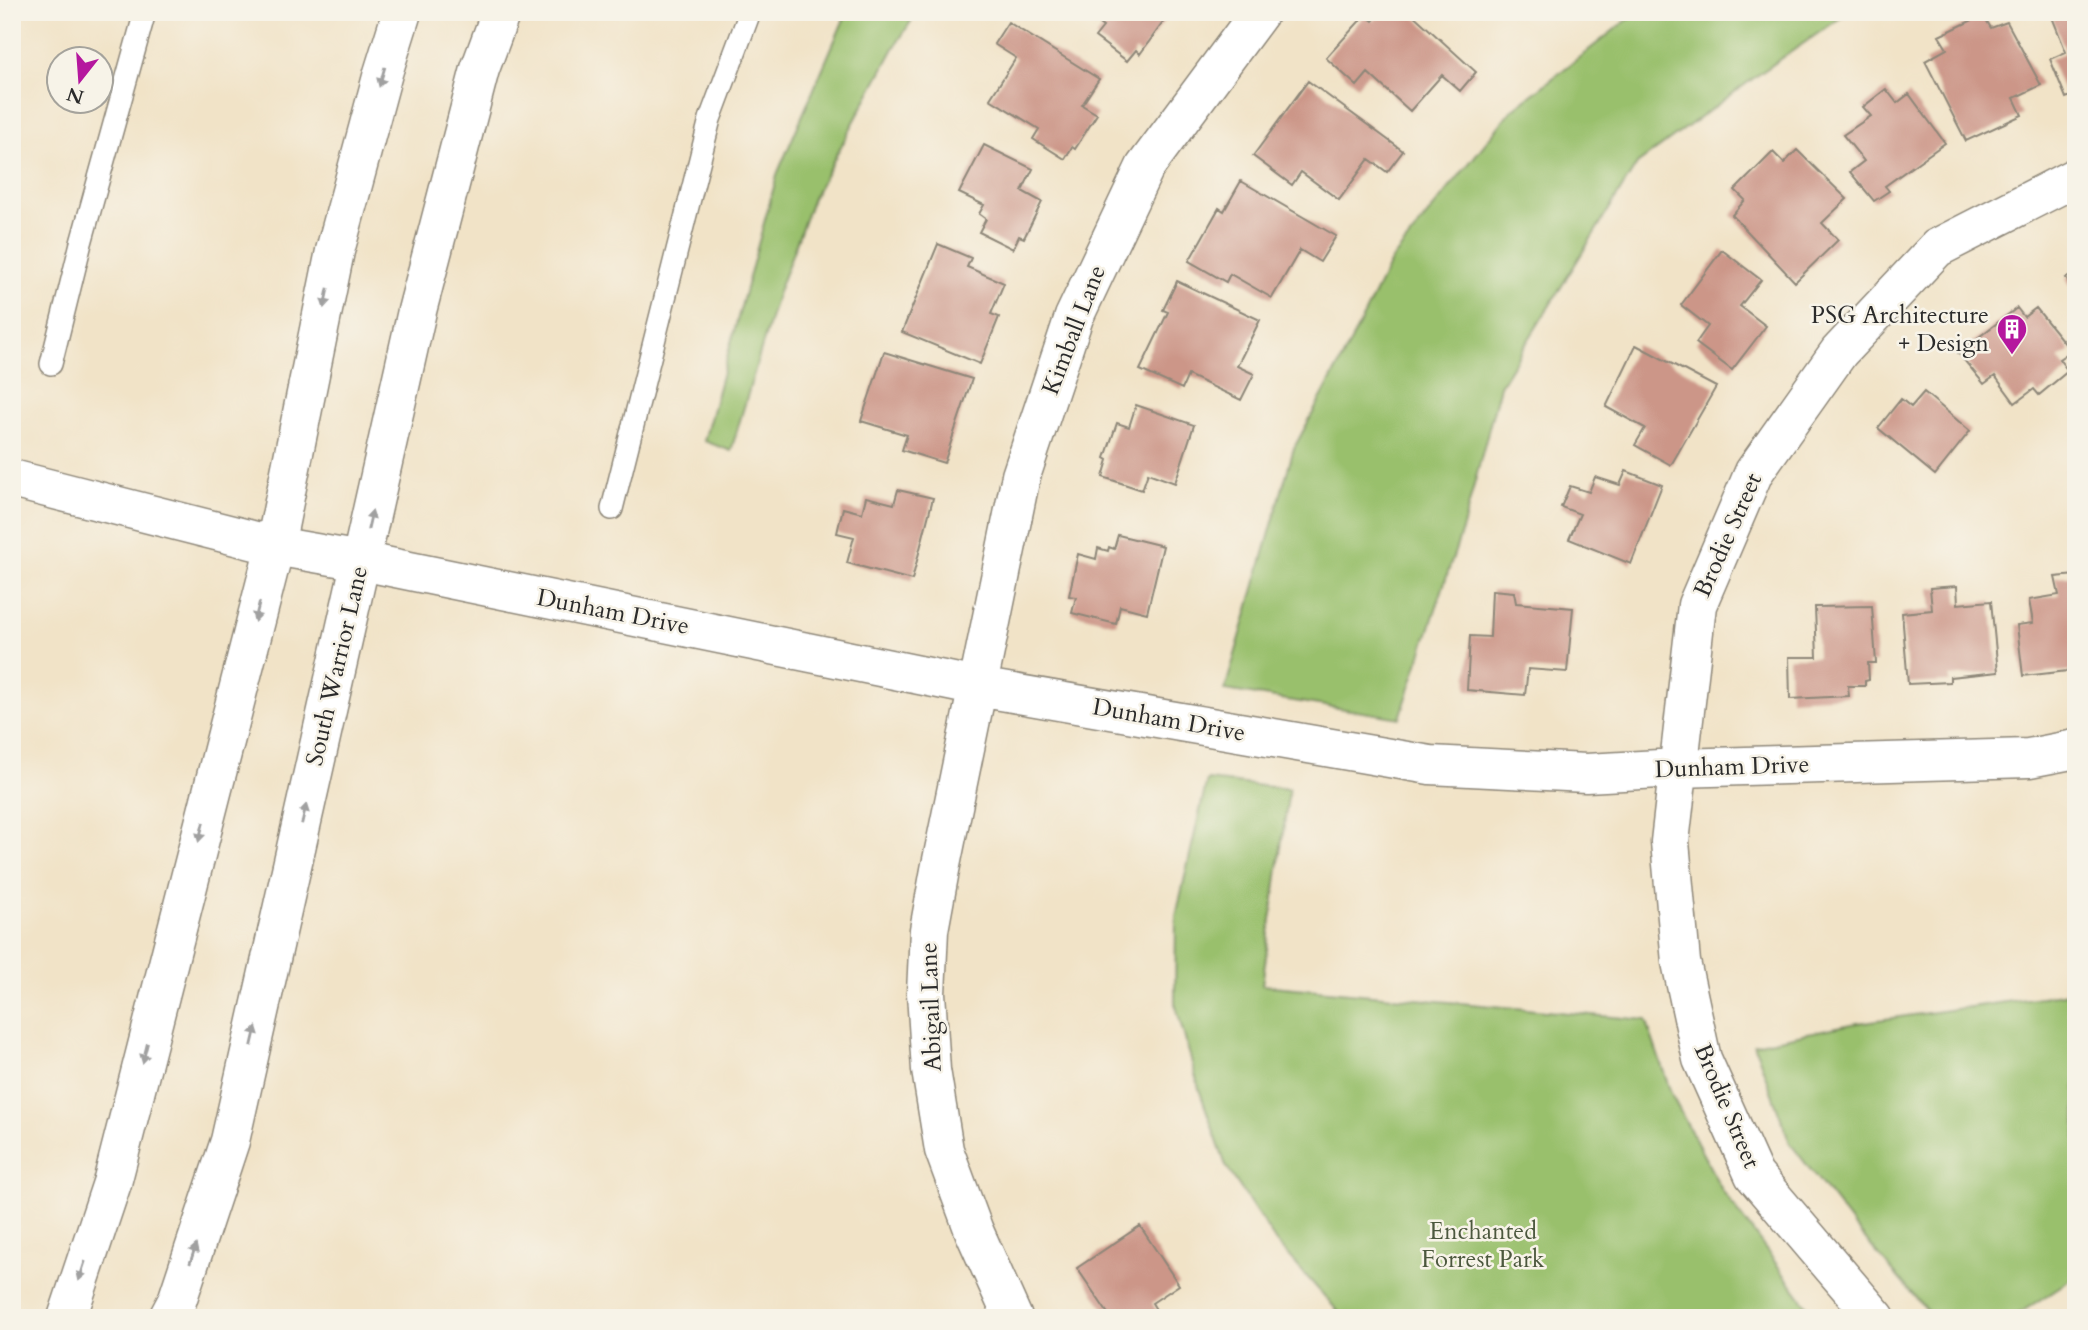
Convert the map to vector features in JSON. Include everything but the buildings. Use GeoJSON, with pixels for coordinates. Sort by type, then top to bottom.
{"type":"FeatureCollection","features":[{"type":"Feature","properties":{"kind":"street"},"geometry":{"type":"LineString","coordinates":[[67,1318],[112,1183],[275,546],[335,251],[402,12]]}},
{"type":"Feature","properties":{"kind":"street","name":"South Warrior Lane"},"geometry":{"type":"LineString","coordinates":[[168,1318],[177,1301],[230,1141],[428,270],[480,69],[501,12]]}},
{"type":"Feature","properties":{"kind":"street","name":"Kimball Lane"},"geometry":{"type":"LineString","coordinates":[[978,687],[1021,476],[1074,317],[1145,167],[1260,12]]}},
{"type":"Feature","properties":{"kind":"street","name":"Brodie Street"},"geometry":{"type":"LineString","coordinates":[[1876,1318],[1754,1175],[1702,1059],[1681,962],[1670,842],[1697,605],[1754,472],[1839,352],[1937,248],[2076,177]]}},
{"type":"Feature","properties":{"kind":"street","name":"Dunham Drive"},"geometry":{"type":"LineString","coordinates":[[12,479],[275,546],[361,561],[978,687],[1430,765],[1586,773],[2029,758],[2076,750]]}},
{"type":"Feature","properties":{"kind":"street","name":"Abigail Lane"},"geometry":{"type":"LineString","coordinates":[[978,687],[929,930],[926,993],[931,1070],[944,1150],[1008,1316]]}},
{"type":"Feature","properties":{"kind":"lane"},"geometry":{"type":"LineString","coordinates":[[51,363],[145,12]]}},
{"type":"Feature","properties":{"kind":"lane"},"geometry":{"type":"LineString","coordinates":[[612,509],[710,119],[750,12]]}},
{"type":"Feature","properties":{"kind":"green space"},"geometry":{"type":"Polygon","coordinates":[[[847,12],[917,12],[894,48],[813,198],[778,292],[731,451],[704,441],[778,172],[847,12]]]}},
{"type":"Feature","properties":{"kind":"green space"},"geometry":{"type":"Polygon","coordinates":[[[1637,12],[1849,12],[1637,164],[1500,386],[1463,527],[1400,718],[1225,690],[1294,448],[1391,261],[1511,111],[1637,12]]]}},
{"type":"Feature","properties":{"kind":"green space","name":"Enchanted Forrest Park"},"geometry":{"type":"Polygon","coordinates":[[[1207,780],[1289,789],[1262,985],[1646,1020],[1672,1096],[1722,1190],[1816,1318],[1343,1317],[1276,1242],[1226,1166],[1200,1092],[1175,1003],[1176,916],[1207,780]]]}},
{"type":"Feature","properties":{"kind":"green space"},"geometry":{"type":"Polygon","coordinates":[[[2076,992],[2076,1276],[2012,1318],[1933,1318],[1853,1225],[1790,1143],[1754,1044],[1857,1023],[2076,992]]]}},
{"type":"Feature","properties":{"kind":"place","name":"PSG Architecture + Design"},"geometry":{"type":"Point","coordinates":[2012,356]}}]}
